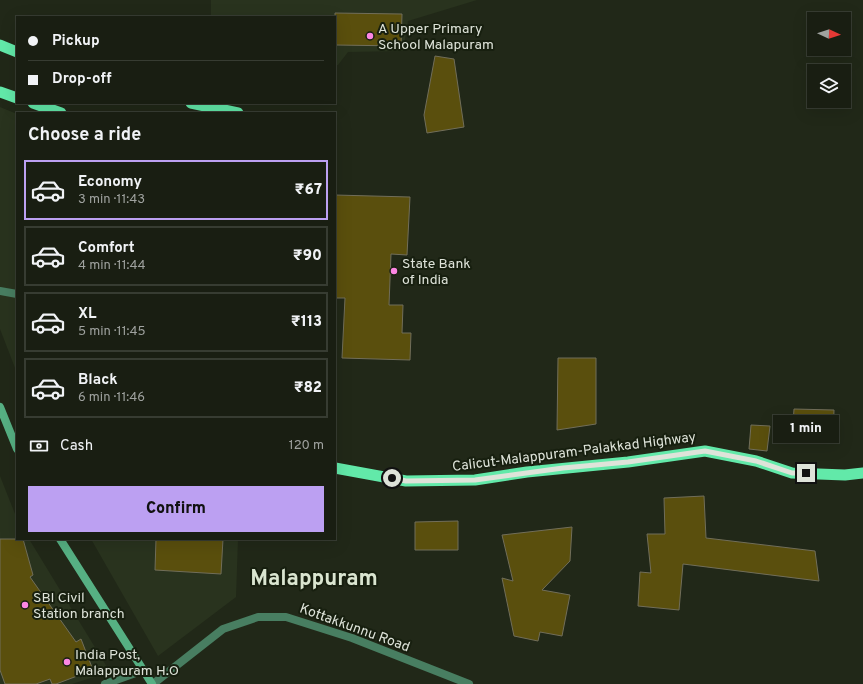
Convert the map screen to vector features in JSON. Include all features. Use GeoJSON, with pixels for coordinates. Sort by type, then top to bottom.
{"type":"FeatureCollection","features":[{"type":"Feature","properties":{"kind":"highway"},"geometry":{"type":"LineString","coordinates":[[0,45],[16,52]]}},
{"type":"Feature","properties":{"kind":"highway"},"geometry":{"type":"LineString","coordinates":[[0,92],[16,98]]}},
{"type":"Feature","properties":{"kind":"highway"},"geometry":{"type":"LineString","coordinates":[[37,104],[57,112]]}},
{"type":"Feature","properties":{"kind":"highway"},"geometry":{"type":"LineString","coordinates":[[196,104],[233,112]]}},
{"type":"Feature","properties":{"kind":"highway","name":"Calicut-Malappuram-Palakkad Highway"},"geometry":{"type":"LineString","coordinates":[[336,468],[406,481],[475,480],[568,467],[628,462],[705,451],[756,461],[792,473],[863,473]]}},
{"type":"Feature","properties":{"kind":"main road"},"geometry":{"type":"LineString","coordinates":[[0,407],[16,447]]}},
{"type":"Feature","properties":{"kind":"main road"},"geometry":{"type":"LineString","coordinates":[[61,540],[152,684]]}},
{"type":"Feature","properties":{"kind":"street"},"geometry":{"type":"LineString","coordinates":[[0,292],[16,294]]}},
{"type":"Feature","properties":{"kind":"street","name":"Kottakkunnu Road"},"geometry":{"type":"LineString","coordinates":[[152,684],[223,629],[258,617],[286,617],[352,638],[469,684]]}},
{"type":"Feature","properties":{"kind":"street"},"geometry":{"type":"LineString","coordinates":[[104,684],[144,670]]}},
{"type":"Feature","properties":{"kind":"shaded area","name":"A Upper Primary School Malapuram"},"geometry":{"type":"Polygon","coordinates":[[[211,0],[477,0],[408,21],[403,51],[348,52],[338,65],[336,65],[336,16],[211,16],[211,0]]]}},
{"type":"Feature","properties":{"kind":"shaded area"},"geometry":{"type":"Polygon","coordinates":[[[0,107],[16,114],[16,370],[0,329],[0,107]]]}},
{"type":"Feature","properties":{"kind":"shaded area"},"geometry":{"type":"Polygon","coordinates":[[[0,476],[16,516],[16,540],[30,540],[110,672],[72,684],[0,684],[0,476]]]}},
{"type":"Feature","properties":{"kind":"shaded area"},"geometry":{"type":"Polygon","coordinates":[[[92,540],[238,540],[236,597],[158,656],[92,540]]]}},
{"type":"Feature","properties":{"kind":"building"},"geometry":{"type":"Polygon","coordinates":[[[335,13],[402,14],[401,46],[336,45],[335,13]]]}},
{"type":"Feature","properties":{"kind":"building"},"geometry":{"type":"Polygon","coordinates":[[[435,56],[454,59],[464,127],[427,133],[424,115],[435,56]]]}},
{"type":"Feature","properties":{"kind":"building"},"geometry":{"type":"Polygon","coordinates":[[[336,195],[410,197],[407,255],[391,254],[389,305],[403,305],[402,333],[411,333],[410,360],[342,358],[345,298],[336,298],[336,195]]]}},
{"type":"Feature","properties":{"kind":"building"},"geometry":{"type":"Polygon","coordinates":[[[558,358],[596,358],[596,424],[557,430],[558,358]]]}},
{"type":"Feature","properties":{"kind":"building"},"geometry":{"type":"Polygon","coordinates":[[[794,409],[834,410],[833,438],[792,438],[794,409]]]}},
{"type":"Feature","properties":{"kind":"building"},"geometry":{"type":"Polygon","coordinates":[[[751,425],[770,426],[767,451],[749,449],[751,425]]]}},
{"type":"Feature","properties":{"kind":"building"},"geometry":{"type":"Polygon","coordinates":[[[704,496],[706,538],[815,551],[819,581],[683,564],[679,610],[638,606],[640,572],[651,573],[647,534],[665,534],[664,498],[704,496]]]}},
{"type":"Feature","properties":{"kind":"building"},"geometry":{"type":"Polygon","coordinates":[[[458,521],[458,550],[415,550],[415,522],[458,521]]]}},
{"type":"Feature","properties":{"kind":"building"},"geometry":{"type":"Polygon","coordinates":[[[572,527],[570,561],[542,590],[570,595],[562,636],[540,632],[538,641],[514,636],[502,578],[513,581],[502,535],[572,527]]]}},
{"type":"Feature","properties":{"kind":"building"},"geometry":{"type":"Polygon","coordinates":[[[0,539],[23,540],[33,575],[30,577],[76,642],[81,639],[93,670],[56,684],[52,684],[50,679],[36,684],[5,684],[0,670],[0,539]]]}},
{"type":"Feature","properties":{"kind":"building"},"geometry":{"type":"Polygon","coordinates":[[[156,540],[223,540],[221,574],[155,570],[156,540]]]}},
{"type":"Feature","properties":{"kind":"place","name":"A Upper Primary School Malapuram"},"geometry":{"type":"Point","coordinates":[370,36]}},
{"type":"Feature","properties":{"kind":"place","name":"State Bank of India"},"geometry":{"type":"Point","coordinates":[394,271]}},
{"type":"Feature","properties":{"kind":"place","name":"SBI Civil Station branch"},"geometry":{"type":"Point","coordinates":[25,605]}},
{"type":"Feature","properties":{"kind":"place","name":"India Post, Malappuram H.O"},"geometry":{"type":"Point","coordinates":[67,662]}},
{"type":"Feature","properties":{"kind":"district","name":"Malappuram"},"geometry":{"type":"Point","coordinates":[314,577]}},
{"type":"Feature","properties":{"kind":"route"},"geometry":{"type":"LineString","coordinates":[[392,478],[406,481],[475,480],[527,472],[575,466],[628,462],[705,451],[756,461],[792,473],[806,473]]}}]}
